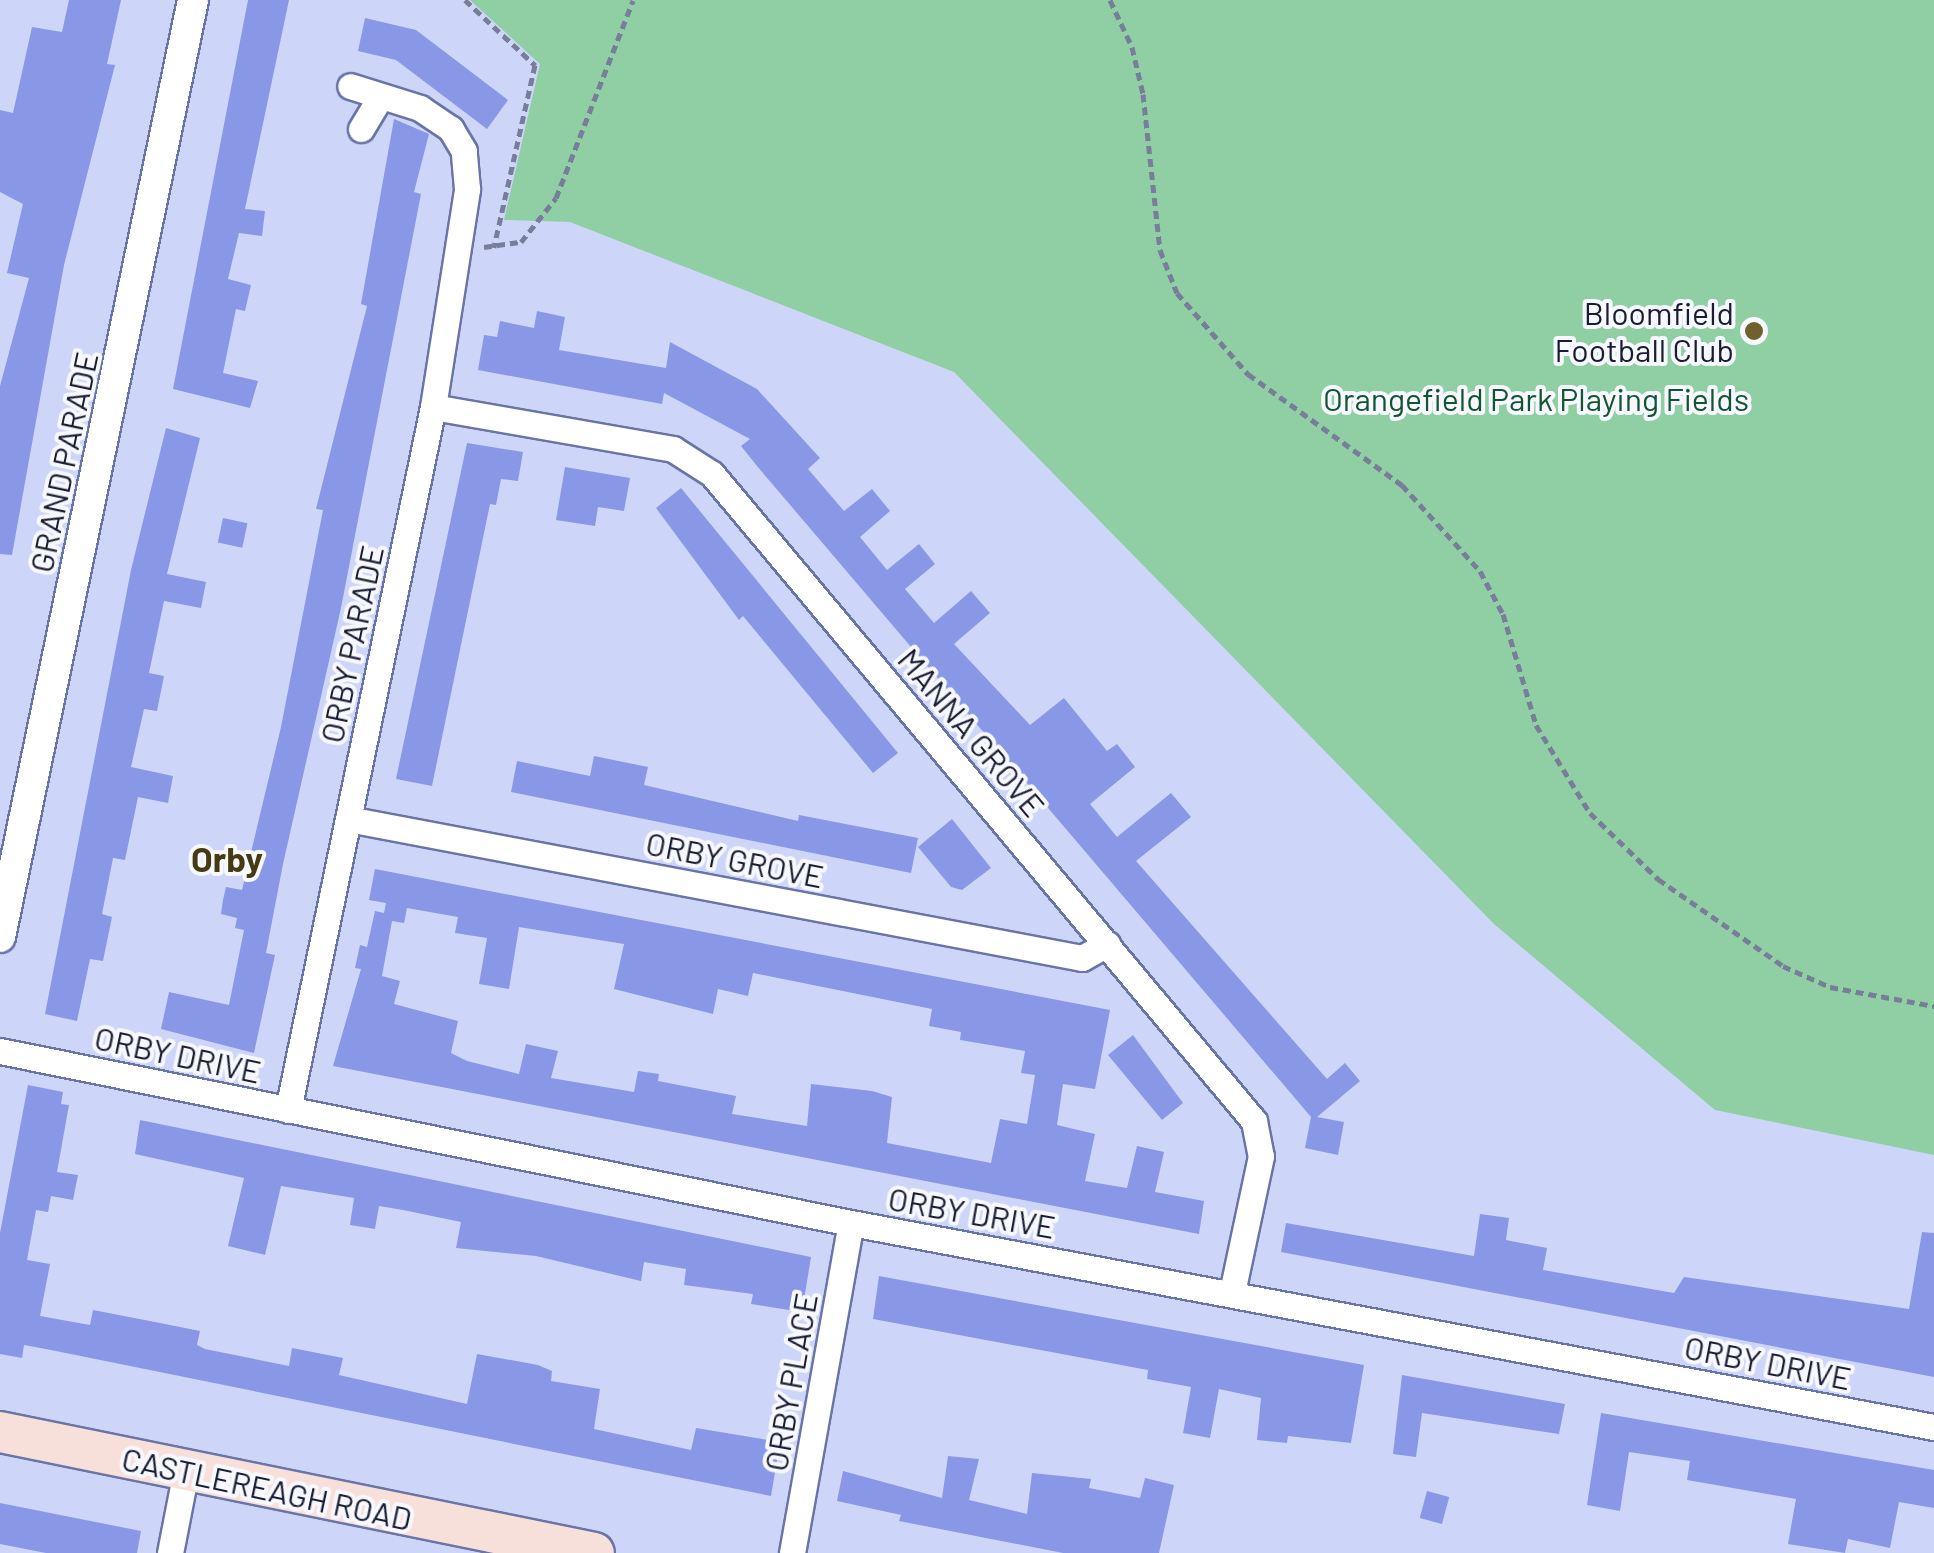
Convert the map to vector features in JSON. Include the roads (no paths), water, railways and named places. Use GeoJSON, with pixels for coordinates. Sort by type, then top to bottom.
{"type":"FeatureCollection","features":[{"type":"Feature","properties":{"kind":"main road","name":"CASTLEREAGH ROAD"},"geometry":{"type":"LineString","coordinates":[[0,1432],[186,1471],[490,1543],[594,1553]]}},
{"type":"Feature","properties":{"kind":"street","name":"GRAND PARADE"},"geometry":{"type":"LineString","coordinates":[[0,937],[193,0]]}},
{"type":"Feature","properties":{"kind":"street","name":"ORBY PARADE"},"geometry":{"type":"LineString","coordinates":[[288,1110],[433,407],[468,189],[464,151],[451,129],[420,108],[350,86]]}},
{"type":"Feature","properties":{"kind":"street"},"geometry":{"type":"LineString","coordinates":[[361,129],[380,96]]}},
{"type":"Feature","properties":{"kind":"street","name":"MANNA GROVE"},"geometry":{"type":"LineString","coordinates":[[433,407],[673,449],[698,460],[1218,1074],[1261,1138],[1232,1293]]}},
{"type":"Feature","properties":{"kind":"street","name":"ORBY GROVE"},"geometry":{"type":"LineString","coordinates":[[348,819],[1082,958],[1106,944]]}},
{"type":"Feature","properties":{"kind":"street","name":"ORBY DRIVE"},"geometry":{"type":"LineString","coordinates":[[0,1051],[852,1223],[1934,1427]]}},
{"type":"Feature","properties":{"kind":"street","name":"ORBY PLACE"},"geometry":{"type":"LineString","coordinates":[[792,1553],[852,1223]]}},
{"type":"Feature","properties":{"kind":"street"},"geometry":{"type":"LineString","coordinates":[[170,1553],[186,1471]]}},
{"type":"Feature","properties":{"kind":"place","name":"Bloomfield Football Club"},"geometry":{"type":"Point","coordinates":[1754,331]}},
{"type":"Feature","properties":{"kind":"district","name":"Orby"},"geometry":{"type":"Point","coordinates":[227,858]}},
{"type":"Feature","properties":{"kind":"park label","name":"Orangefield Park Playing Fields"},"geometry":{"type":"Point","coordinates":[1536,398]}}]}
